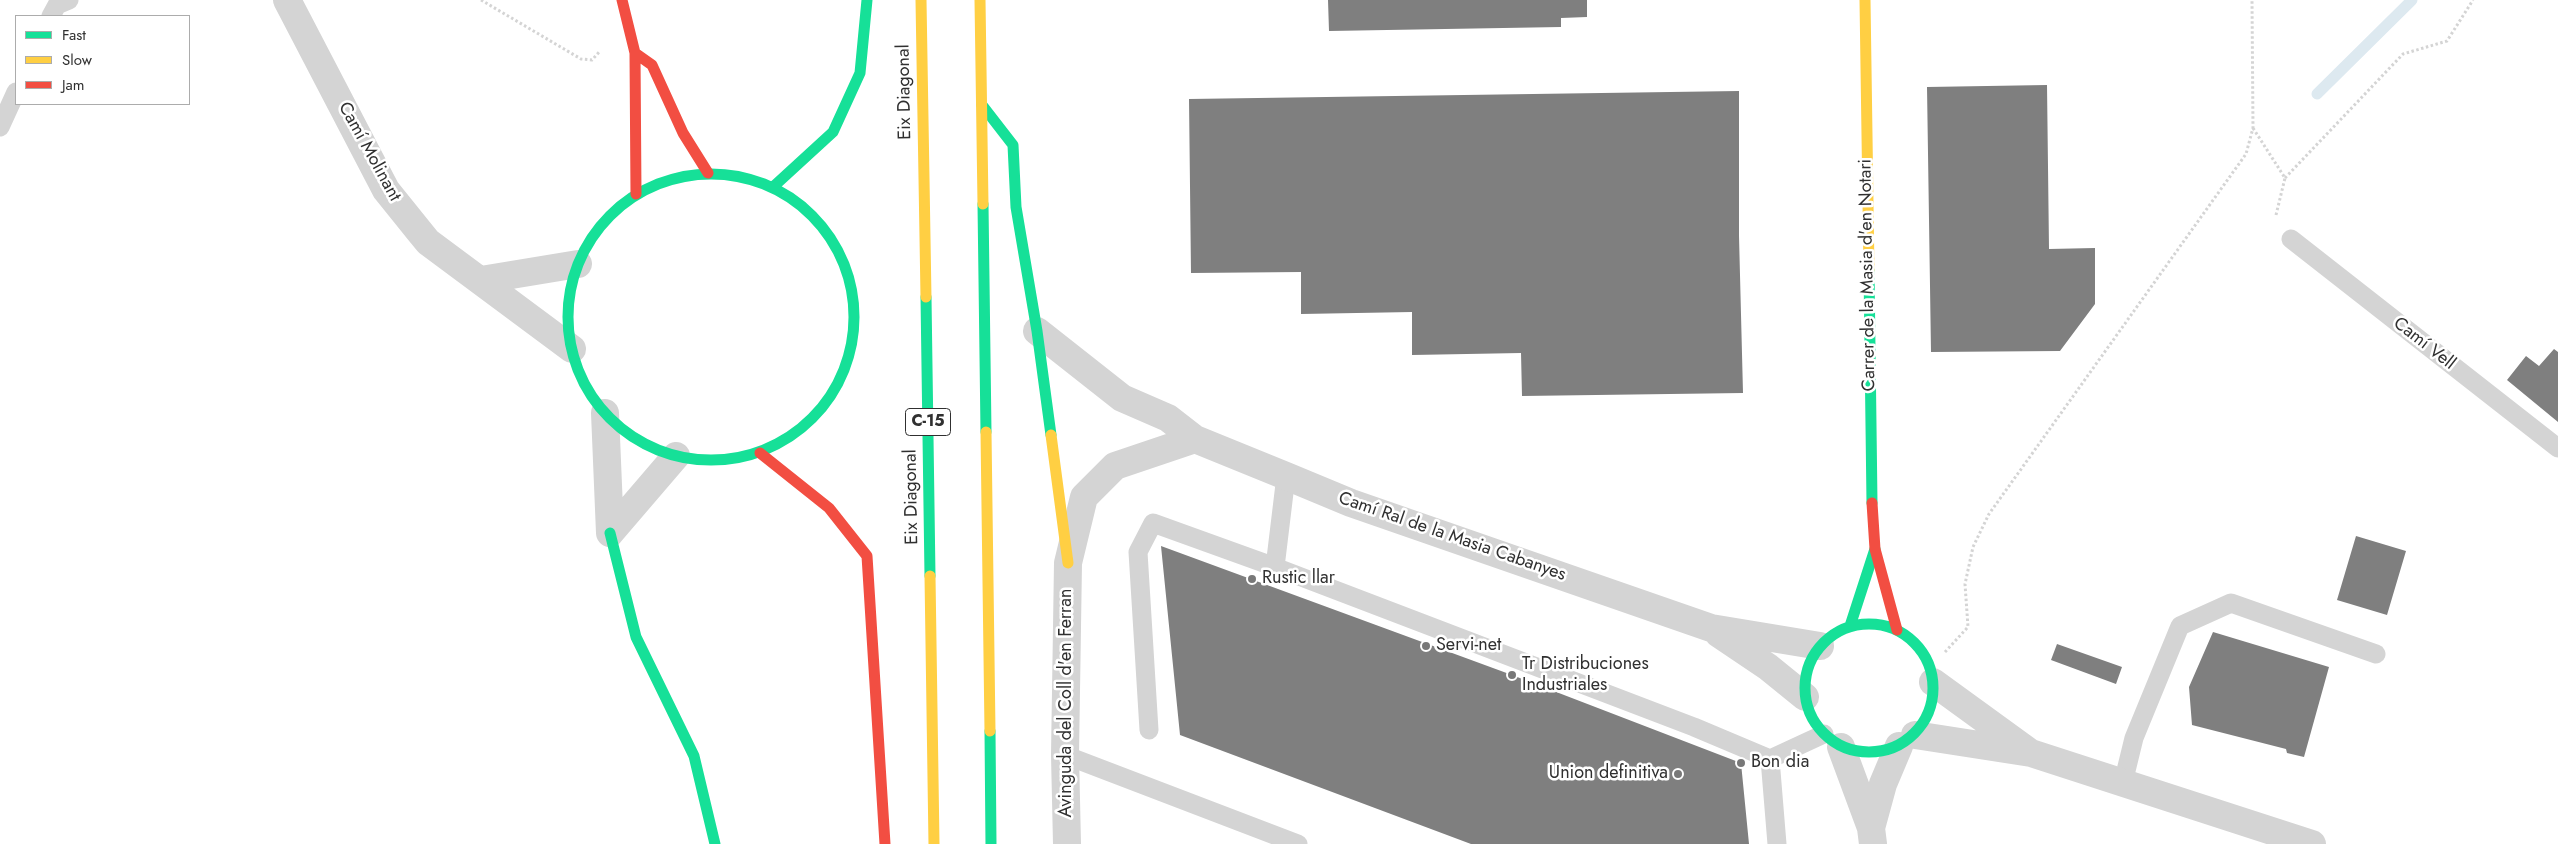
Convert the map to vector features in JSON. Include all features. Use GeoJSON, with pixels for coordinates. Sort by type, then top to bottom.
{"type":"FeatureCollection","features":[{"type":"Feature","properties":{"kind":"main road"},"geometry":{"type":"LineString","coordinates":[[622,0],[635,53],[636,194]]}},
{"type":"Feature","properties":{"kind":"main road"},"geometry":{"type":"LineString","coordinates":[[772,187],[833,132],[860,73],[867,0]]}},
{"type":"Feature","properties":{"kind":"main road","name":"Eix Diagonal"},"geometry":{"type":"LineString","coordinates":[[921,0],[934,844]]}},
{"type":"Feature","properties":{"kind":"main road"},"geometry":{"type":"LineString","coordinates":[[980,0],[991,844]]}},
{"type":"Feature","properties":{"kind":"main road","name":"Carrer de la Masia d'en Notari"},"geometry":{"type":"LineString","coordinates":[[1864,0],[1871,484],[1875,549],[1898,630]]}},
{"type":"Feature","properties":{"kind":"main road"},"geometry":{"type":"LineString","coordinates":[[635,53],[652,65],[683,133],[708,173]]}},
{"type":"Feature","properties":{"kind":"main road"},"geometry":{"type":"LineString","coordinates":[[982,105],[1013,145],[1016,207],[1037,331],[1068,563]]}},
{"type":"Feature","properties":{"kind":"main road"},"geometry":{"type":"LineString","coordinates":[[708,173],[745,178],[772,187],[808,210],[834,243],[851,282],[855,324],[847,366],[826,403],[797,433],[760,452],[718,460],[676,456],[638,440],[605,413],[579,372],[572,349],[568,306],[578,264],[601,224],[617,208],[636,194],[671,179],[708,173]]}},
{"type":"Feature","properties":{"kind":"main road"},"geometry":{"type":"LineString","coordinates":[[760,452],[830,508],[867,556],[885,844]]}},
{"type":"Feature","properties":{"kind":"main road"},"geometry":{"type":"LineString","coordinates":[[610,533],[636,637],[694,756],[716,844]]}},
{"type":"Feature","properties":{"kind":"main road","name":"Carrer de la Masia d'en Notari"},"geometry":{"type":"LineString","coordinates":[[1850,626],[1875,549]]}},
{"type":"Feature","properties":{"kind":"main road"},"geometry":{"type":"LineString","coordinates":[[1875,624],[1898,630],[1918,645],[1931,674],[1934,694],[1928,716],[1907,741],[1881,752],[1862,752],[1833,741],[1812,717],[1805,696],[1805,671],[1820,646],[1850,626],[1875,624]]}},
{"type":"Feature","properties":{"kind":"street","name":"Camí Molinant"},"geometry":{"type":"LineString","coordinates":[[287,0],[386,190],[428,242],[572,349]]}},
{"type":"Feature","properties":{"kind":"street"},"geometry":{"type":"LineString","coordinates":[[481,280],[578,264]]}},
{"type":"Feature","properties":{"kind":"street","name":"Camí Ral de la Masia Cabanyes"},"geometry":{"type":"LineString","coordinates":[[1037,331],[1122,398],[1168,418],[1195,439],[1351,503],[1711,628],[1820,646]]}},
{"type":"Feature","properties":{"kind":"street"},"geometry":{"type":"LineString","coordinates":[[605,413],[610,533]]}},
{"type":"Feature","properties":{"kind":"street"},"geometry":{"type":"LineString","coordinates":[[1068,563],[1084,497],[1115,466],[1195,439]]}},
{"type":"Feature","properties":{"kind":"street"},"geometry":{"type":"LineString","coordinates":[[610,533],[676,456]]}},
{"type":"Feature","properties":{"kind":"street","name":"Avinguda del Coll d'en Ferran"},"geometry":{"type":"LineString","coordinates":[[1067,844],[1065,756],[1068,563]]}},
{"type":"Feature","properties":{"kind":"street","name":"Camí Ral de la Masia Cabanyes"},"geometry":{"type":"LineString","coordinates":[[1711,628],[1768,667],[1805,696]]}},
{"type":"Feature","properties":{"kind":"street"},"geometry":{"type":"LineString","coordinates":[[1931,674],[2031,753]]}},
{"type":"Feature","properties":{"kind":"street"},"geometry":{"type":"LineString","coordinates":[[1833,741],[1872,836]]}},
{"type":"Feature","properties":{"kind":"street"},"geometry":{"type":"LineString","coordinates":[[1872,836],[1884,784],[1907,741],[2031,753],[2312,844]]}},
{"type":"Feature","properties":{"kind":"lane"},"geometry":{"type":"LineString","coordinates":[[52,15],[57,5],[69,0]]}},
{"type":"Feature","properties":{"kind":"lane"},"geometry":{"type":"LineString","coordinates":[[0,127],[15,94]]}},
{"type":"Feature","properties":{"kind":"lane","name":"Camí Vell"},"geometry":{"type":"LineString","coordinates":[[2290,239],[2558,448]]}},
{"type":"Feature","properties":{"kind":"lane"},"geometry":{"type":"LineString","coordinates":[[1275,567],[1286,476]]}},
{"type":"Feature","properties":{"kind":"lane"},"geometry":{"type":"LineString","coordinates":[[1149,730],[1138,552],[1153,524],[1275,567],[1694,727],[1770,759],[1833,741]]}},
{"type":"Feature","properties":{"kind":"lane"},"geometry":{"type":"LineString","coordinates":[[2123,783],[2134,738],[2180,626],[2231,603],[2376,654]]}},
{"type":"Feature","properties":{"kind":"lane"},"geometry":{"type":"LineString","coordinates":[[1065,756],[1298,844]]}},
{"type":"Feature","properties":{"kind":"lane"},"geometry":{"type":"LineString","coordinates":[[1770,759],[1777,844]]}},
{"type":"Feature","properties":{"kind":"path"},"geometry":{"type":"LineString","coordinates":[[481,0],[581,59],[592,60],[600,52],[600,44]]}},
{"type":"Feature","properties":{"kind":"path"},"geometry":{"type":"LineString","coordinates":[[1931,674],[1968,627],[1965,584],[1972,547],[1989,514],[2233,175],[2246,154],[2253,128],[2252,0]]}},
{"type":"Feature","properties":{"kind":"path"},"geometry":{"type":"LineString","coordinates":[[2290,239],[2274,224],[2285,178],[2403,54],[2446,41],[2473,0]]}},
{"type":"Feature","properties":{"kind":"path"},"geometry":{"type":"LineString","coordinates":[[2253,128],[2285,178]]}},
{"type":"Feature","properties":{"kind":"building"},"geometry":{"type":"Polygon","coordinates":[[[1328,0],[1587,0],[1587,17],[1561,18],[1561,27],[1329,31],[1328,0]]]}},
{"type":"Feature","properties":{"kind":"building"},"geometry":{"type":"Polygon","coordinates":[[[2047,85],[2049,249],[2095,248],[2095,304],[2060,351],[1931,352],[1927,87],[2047,85]]]}},
{"type":"Feature","properties":{"kind":"building"},"geometry":{"type":"Polygon","coordinates":[[[1739,91],[1739,236],[1743,393],[1522,396],[1521,353],[1412,355],[1412,312],[1301,314],[1301,272],[1191,273],[1189,99],[1739,91]]]}},
{"type":"Feature","properties":{"kind":"building"},"geometry":{"type":"Polygon","coordinates":[[[2554,349],[2558,352],[2558,422],[2507,380],[2526,356],[2539,366],[2554,349]]]}},
{"type":"Feature","properties":{"kind":"building"},"geometry":{"type":"Polygon","coordinates":[[[2356,536],[2406,551],[2387,615],[2337,600],[2356,536]]]}},
{"type":"Feature","properties":{"kind":"building"},"geometry":{"type":"Polygon","coordinates":[[[1161,546],[1512,675],[1741,763],[1749,844],[1471,844],[1180,735],[1161,546]]]}},
{"type":"Feature","properties":{"kind":"building"},"geometry":{"type":"Polygon","coordinates":[[[2213,632],[2329,667],[2304,757],[2287,753],[2286,749],[2192,725],[2189,687],[2213,632]]]}},
{"type":"Feature","properties":{"kind":"building"},"geometry":{"type":"Polygon","coordinates":[[[2057,644],[2122,667],[2116,684],[2051,660],[2057,644]]]}},
{"type":"Feature","properties":{"kind":"waterway"},"geometry":{"type":"LineString","coordinates":[[2317,94],[2412,0]]}},
{"type":"Feature","properties":{"kind":"traffic: fast"},"geometry":{"type":"LineString","coordinates":[[773,187],[833,132],[860,73],[867,0]]}},
{"type":"Feature","properties":{"kind":"traffic: fast"},"geometry":{"type":"LineString","coordinates":[[982,105],[1013,145],[1016,207],[1037,331],[1051,435]]}},
{"type":"Feature","properties":{"kind":"traffic: fast"},"geometry":{"type":"LineString","coordinates":[[711,174],[739,177],[766,185],[790,198],[812,216],[830,238],[843,262],[851,289],[854,317],[851,345],[843,372],[830,396],[812,418],[790,436],[766,449],[739,457],[711,460],[683,457],[656,449],[632,436],[610,418],[592,396],[579,372],[571,345],[568,317],[571,289],[579,262],[592,238],[610,216],[632,198],[656,185],[683,177],[711,174]]}},
{"type":"Feature","properties":{"kind":"traffic: fast"},"geometry":{"type":"LineString","coordinates":[[983,204],[986,432]]}},
{"type":"Feature","properties":{"kind":"traffic: fast"},"geometry":{"type":"LineString","coordinates":[[1869,270],[1872,503]]}},
{"type":"Feature","properties":{"kind":"traffic: fast"},"geometry":{"type":"LineString","coordinates":[[926,297],[930,576]]}},
{"type":"Feature","properties":{"kind":"traffic: fast"},"geometry":{"type":"LineString","coordinates":[[610,533],[636,637],[694,756],[715,844]]}},
{"type":"Feature","properties":{"kind":"traffic: fast"},"geometry":{"type":"LineString","coordinates":[[1850,626],[1875,549]]}},
{"type":"Feature","properties":{"kind":"traffic: fast"},"geometry":{"type":"LineString","coordinates":[[1869,624],[1882,625],[1894,629],[1914,643],[1928,663],[1932,675],[1933,688],[1932,701],[1928,713],[1914,733],[1894,747],[1882,751],[1869,752],[1856,751],[1844,747],[1824,733],[1810,713],[1806,701],[1805,688],[1806,675],[1810,663],[1824,643],[1844,629],[1856,625],[1869,624]]}},
{"type":"Feature","properties":{"kind":"traffic: fast"},"geometry":{"type":"LineString","coordinates":[[990,731],[991,844]]}},
{"type":"Feature","properties":{"kind":"traffic: slow"},"geometry":{"type":"LineString","coordinates":[[921,0],[926,297]]}},
{"type":"Feature","properties":{"kind":"traffic: slow"},"geometry":{"type":"LineString","coordinates":[[980,0],[983,204]]}},
{"type":"Feature","properties":{"kind":"traffic: slow"},"geometry":{"type":"LineString","coordinates":[[1865,0],[1869,270]]}},
{"type":"Feature","properties":{"kind":"traffic: slow"},"geometry":{"type":"LineString","coordinates":[[986,432],[990,731]]}},
{"type":"Feature","properties":{"kind":"traffic: slow"},"geometry":{"type":"LineString","coordinates":[[1051,435],[1068,563]]}},
{"type":"Feature","properties":{"kind":"traffic: slow"},"geometry":{"type":"LineString","coordinates":[[930,576],[934,844]]}},
{"type":"Feature","properties":{"kind":"traffic: jam"},"geometry":{"type":"LineString","coordinates":[[622,0],[635,53],[636,194]]}},
{"type":"Feature","properties":{"kind":"traffic: jam"},"geometry":{"type":"LineString","coordinates":[[635,53],[652,65],[683,133],[708,173]]}},
{"type":"Feature","properties":{"kind":"traffic: jam"},"geometry":{"type":"LineString","coordinates":[[760,453],[829,508],[867,556],[885,844]]}},
{"type":"Feature","properties":{"kind":"traffic: jam"},"geometry":{"type":"LineString","coordinates":[[1872,503],[1875,549],[1897,630]]}},
{"type":"Feature","properties":{"kind":"place","name":"Rustic llar"},"geometry":{"type":"Point","coordinates":[1252,579]}},
{"type":"Feature","properties":{"kind":"place","name":"Servi-net"},"geometry":{"type":"Point","coordinates":[1426,646]}},
{"type":"Feature","properties":{"kind":"place","name":"Tr Distribuciones Industriales"},"geometry":{"type":"Point","coordinates":[1512,675]}},
{"type":"Feature","properties":{"kind":"place","name":"Bon dia"},"geometry":{"type":"Point","coordinates":[1741,763]}},
{"type":"Feature","properties":{"kind":"place","name":"Union definitiva"},"geometry":{"type":"Point","coordinates":[1678,774]}}]}
